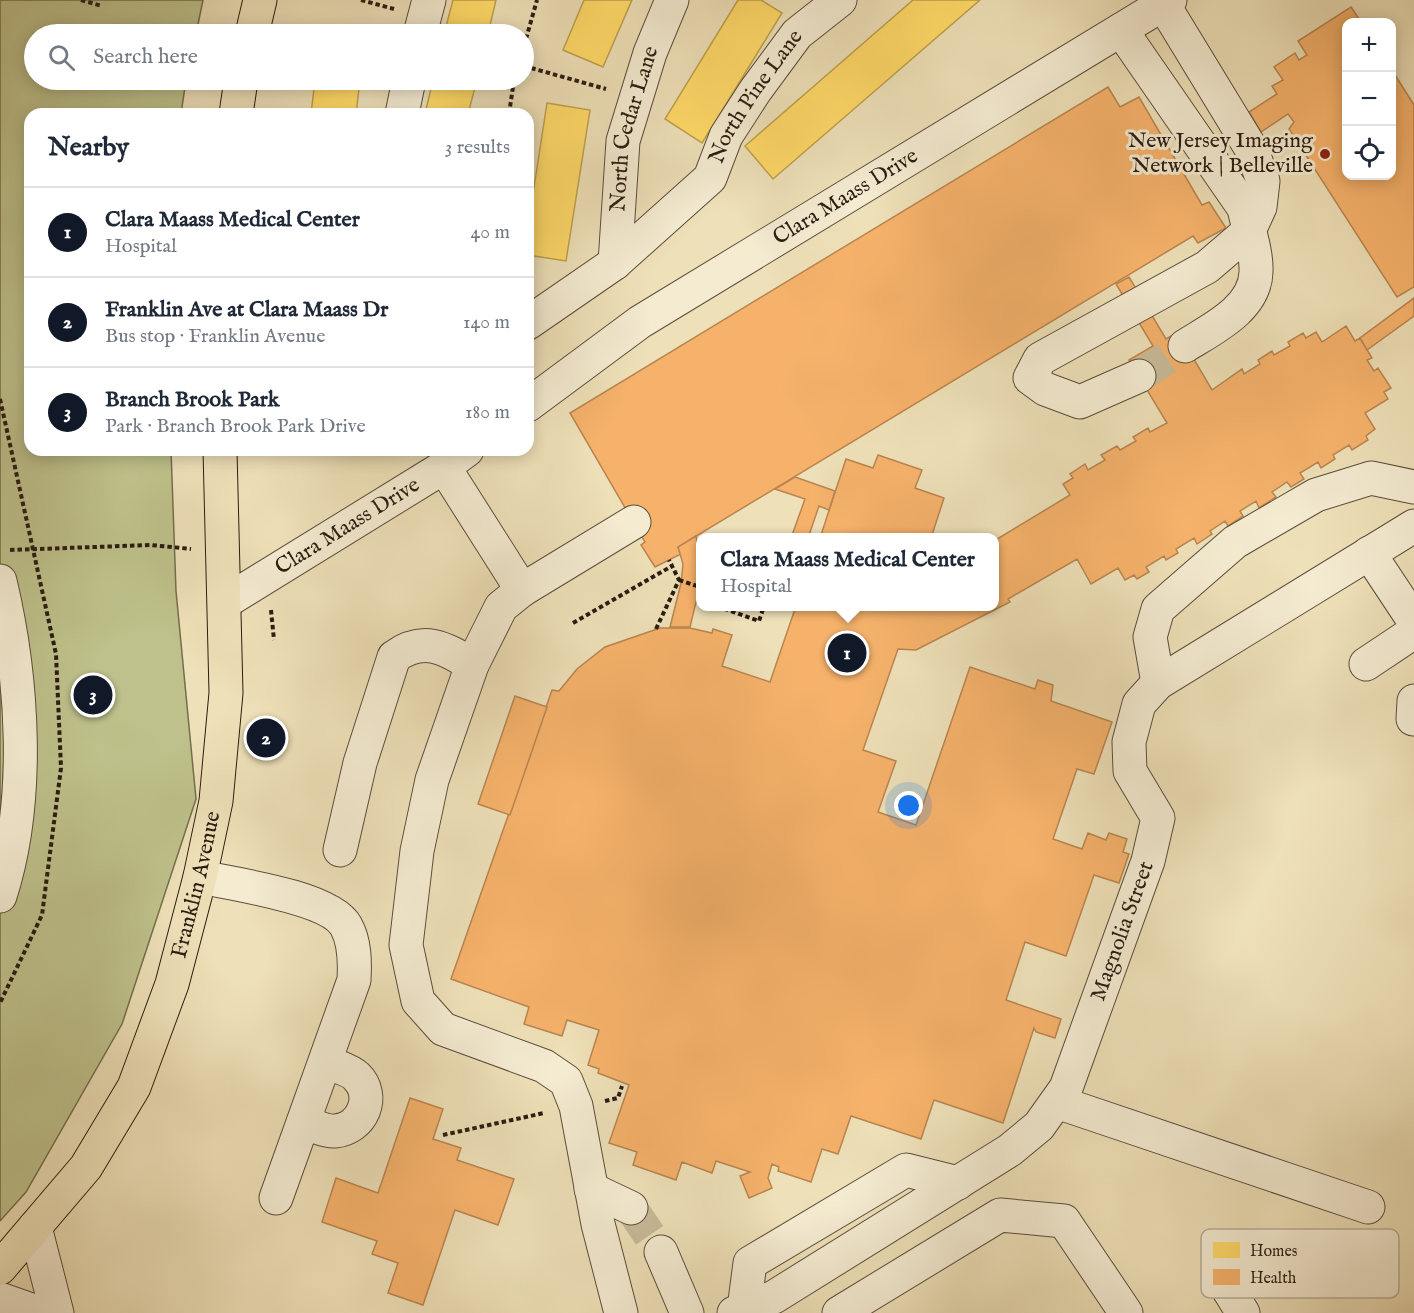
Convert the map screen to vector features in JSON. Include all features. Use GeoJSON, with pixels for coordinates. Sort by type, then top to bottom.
{"type":"FeatureCollection","features":[{"type":"Feature","properties":{"kind":"main road"},"geometry":{"type":"LineString","coordinates":[[254,24],[260,0]]}},
{"type":"Feature","properties":{"kind":"main road"},"geometry":{"type":"LineString","coordinates":[[237,108],[240,90]]}},
{"type":"Feature","properties":{"kind":"main road","name":"Franklin Avenue"},"geometry":{"type":"LineString","coordinates":[[0,1268],[86,1167],[134,1087],[172,984],[200,877],[216,801],[225,705],[225,602],[220,456]]}},
{"type":"Feature","properties":{"kind":"street"},"geometry":{"type":"LineString","coordinates":[[423,24],[429,0]]}},
{"type":"Feature","properties":{"kind":"street","name":"North Cedar Lane"},"geometry":{"type":"LineString","coordinates":[[615,263],[623,141],[650,53],[672,0]]}},
{"type":"Feature","properties":{"kind":"street","name":"North Pine Lane"},"geometry":{"type":"LineString","coordinates":[[615,263],[710,178],[726,136],[754,91],[797,34],[840,0]]}},
{"type":"Feature","properties":{"kind":"street"},"geometry":{"type":"LineString","coordinates":[[1139,376],[1080,402],[1045,389],[1030,378],[1040,359],[1207,267],[1249,231],[1260,207],[1263,181],[1252,150],[1167,2]]}},
{"type":"Feature","properties":{"kind":"street","name":"Clara Maass Drive"},"geometry":{"type":"LineString","coordinates":[[534,401],[640,322],[1167,2]]}},
{"type":"Feature","properties":{"kind":"street"},"geometry":{"type":"LineString","coordinates":[[1121,30],[1244,208],[1249,231],[1256,273],[1250,292],[1235,314],[1185,346]]}},
{"type":"Feature","properties":{"kind":"street"},"geometry":{"type":"LineString","coordinates":[[403,108],[408,90]]}},
{"type":"Feature","properties":{"kind":"street"},"geometry":{"type":"LineString","coordinates":[[534,319],[615,263]]}},
{"type":"Feature","properties":{"kind":"street"},"geometry":{"type":"LineString","coordinates":[[456,459],[522,590]]}},
{"type":"Feature","properties":{"kind":"street","name":"Clara Maass Drive"},"geometry":{"type":"LineString","coordinates":[[225,602],[456,459]]}},
{"type":"Feature","properties":{"kind":"street"},"geometry":{"type":"LineString","coordinates":[[1158,683],[1150,638],[1158,609],[1235,542],[1316,495],[1371,478],[1414,487]]}},
{"type":"Feature","properties":{"kind":"street"},"geometry":{"type":"LineString","coordinates":[[621,1313],[591,1189],[576,1106],[566,1081],[544,1066],[443,1029],[418,1001],[406,945],[417,851],[432,780],[472,664],[501,607],[522,590],[634,522]]}},
{"type":"Feature","properties":{"kind":"street","name":"Magnolia Street"},"geometry":{"type":"LineString","coordinates":[[739,1311],[774,1297],[958,1183],[1039,1126],[1066,1088],[1148,861],[1158,818],[1130,771],[1129,742],[1139,704],[1158,683],[1414,526]]}},
{"type":"Feature","properties":{"kind":"street"},"geometry":{"type":"LineString","coordinates":[[1369,553],[1414,621]]}},
{"type":"Feature","properties":{"kind":"street"},"geometry":{"type":"LineString","coordinates":[[0,581],[12,629],[21,723],[14,829],[0,896]]}},
{"type":"Feature","properties":{"kind":"street"},"geometry":{"type":"LineString","coordinates":[[1366,664],[1414,632]]}},
{"type":"Feature","properties":{"kind":"street"},"geometry":{"type":"LineString","coordinates":[[340,850],[360,763],[394,657],[409,646],[432,645],[472,664]]}},
{"type":"Feature","properties":{"kind":"street"},"geometry":{"type":"LineString","coordinates":[[200,877],[261,889],[328,908],[346,925],[356,956],[354,980],[327,1062],[276,1198]]}},
{"type":"Feature","properties":{"kind":"street"},"geometry":{"type":"LineString","coordinates":[[303,1123],[334,1131],[353,1126],[364,1113],[366,1092],[356,1076],[327,1062]]}},
{"type":"Feature","properties":{"kind":"street"},"geometry":{"type":"LineString","coordinates":[[1057,1102],[1368,1207]]}},
{"type":"Feature","properties":{"kind":"street"},"geometry":{"type":"LineString","coordinates":[[591,1189],[631,1208]]}},
{"type":"Feature","properties":{"kind":"street"},"geometry":{"type":"LineString","coordinates":[[838,1313],[1000,1215],[1064,1221],[1126,1313]]}},
{"type":"Feature","properties":{"kind":"street"},"geometry":{"type":"LineString","coordinates":[[35,1227],[57,1313]]}},
{"type":"Feature","properties":{"kind":"street"},"geometry":{"type":"LineString","coordinates":[[661,1252],[687,1313]]}},
{"type":"Feature","properties":{"kind":"street"},"geometry":{"type":"LineString","coordinates":[[1234,1298],[1243,1313]]}},
{"type":"Feature","properties":{"kind":"street"},"geometry":{"type":"LineString","coordinates":[[0,1299],[40,1313]]}},
{"type":"Feature","properties":{"kind":"path"},"geometry":{"type":"LineString","coordinates":[[81,0],[102,6]]}},
{"type":"Feature","properties":{"kind":"path"},"geometry":{"type":"LineString","coordinates":[[530,24],[537,0]]}},
{"type":"Feature","properties":{"kind":"path"},"geometry":{"type":"LineString","coordinates":[[534,69],[636,98]]}},
{"type":"Feature","properties":{"kind":"path"},"geometry":{"type":"LineString","coordinates":[[510,108],[513,90]]}},
{"type":"Feature","properties":{"kind":"path"},"geometry":{"type":"LineString","coordinates":[[0,550],[151,545],[182,548]]}},
{"type":"Feature","properties":{"kind":"path"},"geometry":{"type":"LineString","coordinates":[[669,560],[679,580],[696,585]]}},
{"type":"Feature","properties":{"kind":"path"},"geometry":{"type":"LineString","coordinates":[[573,622],[672,566]]}},
{"type":"Feature","properties":{"kind":"path"},"geometry":{"type":"LineString","coordinates":[[656,629],[679,580]]}},
{"type":"Feature","properties":{"kind":"path"},"geometry":{"type":"LineString","coordinates":[[731,611],[759,621],[762,611]]}},
{"type":"Feature","properties":{"kind":"path"},"geometry":{"type":"LineString","coordinates":[[596,1103],[618,1098],[622,1086]]}},
{"type":"Feature","properties":{"kind":"path"},"geometry":{"type":"LineString","coordinates":[[443,1135],[550,1111]]}},
{"type":"Feature","properties":{"kind":"green space"},"geometry":{"type":"Polygon","coordinates":[[[0,0],[203,0],[198,24],[24,24],[24,90],[185,90],[182,108],[24,108],[24,456],[171,456],[176,591],[196,799],[122,1024],[26,1192],[0,1221],[0,0]]]}},
{"type":"Feature","properties":{"kind":"building: Homes"},"geometry":{"type":"Polygon","coordinates":[[[453,0],[496,0],[490,24],[447,24],[453,0]]]}},
{"type":"Feature","properties":{"kind":"building: Homes"},"geometry":{"type":"Polygon","coordinates":[[[584,0],[632,0],[603,67],[563,50],[584,0]]]}},
{"type":"Feature","properties":{"kind":"building: Homes"},"geometry":{"type":"Polygon","coordinates":[[[738,0],[761,0],[782,13],[702,143],[665,119],[738,0]]]}},
{"type":"Feature","properties":{"kind":"building: Homes"},"geometry":{"type":"Polygon","coordinates":[[[913,0],[980,0],[773,179],[745,146],[913,0]]]}},
{"type":"Feature","properties":{"kind":"building: Homes"},"geometry":{"type":"Polygon","coordinates":[[[314,90],[359,90],[357,108],[312,108],[314,90]]]}},
{"type":"Feature","properties":{"kind":"building: Homes"},"geometry":{"type":"Polygon","coordinates":[[[431,90],[474,90],[470,108],[426,108],[431,90]]]}},
{"type":"Feature","properties":{"kind":"building: Homes"},"geometry":{"type":"Polygon","coordinates":[[[547,103],[590,110],[566,261],[534,256],[534,187],[547,103]]]}},
{"type":"Feature","properties":{"kind":"building: Health","name":"New Jersey Imaging Network | Belleville"},"geometry":{"type":"Polygon","coordinates":[[[1351,7],[1358,18],[1342,18],[1342,180],[1396,180],[1396,76],[1414,105],[1414,287],[1397,297],[1289,129],[1294,122],[1288,114],[1261,132],[1249,112],[1277,94],[1272,86],[1283,80],[1274,67],[1295,53],[1299,60],[1307,55],[1298,41],[1351,7]]]}},
{"type":"Feature","properties":{"kind":"building: Health"},"geometry":{"type":"Polygon","coordinates":[[[1108,87],[1120,107],[1139,97],[1202,205],[1209,202],[1226,228],[1198,243],[1193,236],[701,533],[696,533],[696,536],[678,547],[681,554],[655,567],[641,545],[645,542],[570,413],[1108,87]]]}},
{"type":"Feature","properties":{"kind":"building: Health"},"geometry":{"type":"Polygon","coordinates":[[[1129,277],[1166,339],[1178,332],[1212,390],[1242,369],[1244,374],[1260,364],[1258,360],[1272,351],[1274,355],[1290,346],[1288,342],[1303,333],[1306,338],[1316,332],[1322,342],[1346,326],[1355,341],[1360,338],[1372,358],[1367,360],[1374,371],[1378,368],[1391,388],[1384,392],[1388,399],[1365,413],[1375,429],[1366,436],[1368,440],[1352,450],[1349,445],[1333,455],[1335,459],[1321,468],[1318,462],[1300,473],[1304,479],[1291,487],[1287,482],[1272,492],[1276,497],[1259,508],[1256,501],[1240,511],[1243,516],[1228,526],[1225,521],[1197,544],[1194,538],[1176,549],[1178,553],[1166,560],[1164,556],[1146,567],[1149,572],[1137,579],[1134,575],[1125,580],[1118,568],[1091,584],[1077,559],[1008,599],[1010,602],[999,608],[999,538],[1070,495],[1063,484],[1073,478],[1070,474],[1085,464],[1088,470],[1105,460],[1101,455],[1117,446],[1120,450],[1136,441],[1133,437],[1148,428],[1150,432],[1167,423],[1129,360],[1153,346],[1116,284],[1129,277]]]}},
{"type":"Feature","properties":{"kind":"building: Health"},"geometry":{"type":"Polygon","coordinates":[[[1414,298],[1414,316],[1367,350],[1360,338],[1414,298]]]}},
{"type":"Feature","properties":{"kind":"building: Health"},"geometry":{"type":"Polygon","coordinates":[[[878,455],[922,470],[915,488],[944,498],[933,533],[822,533],[846,459],[873,468],[878,455]]]}},
{"type":"Feature","properties":{"kind":"building: Health"},"geometry":{"type":"Polygon","coordinates":[[[795,477],[835,491],[829,510],[819,506],[810,533],[793,533],[805,499],[775,489],[795,477]]]}},
{"type":"Feature","properties":{"kind":"building: Health"},"geometry":{"type":"Polygon","coordinates":[[[696,536],[696,602],[690,627],[670,627],[681,583],[683,564],[678,547],[696,536]]]}},
{"type":"Feature","properties":{"kind":"building: Health"},"geometry":{"type":"Polygon","coordinates":[[[794,611],[992,611],[916,650],[898,649],[863,750],[896,761],[878,812],[916,825],[970,667],[1035,689],[1038,680],[1053,685],[1051,701],[1112,722],[1094,774],[1077,769],[1053,839],[1082,849],[1088,833],[1106,840],[1109,833],[1127,839],[1123,852],[1129,854],[1119,883],[1094,875],[1066,956],[1025,942],[1006,1000],[1061,1019],[1055,1038],[1036,1032],[1034,1028],[1003,1123],[934,1100],[921,1139],[851,1116],[838,1154],[822,1149],[811,1182],[778,1171],[779,1167],[772,1164],[768,1178],[772,1188],[749,1198],[740,1176],[750,1172],[716,1161],[712,1173],[682,1162],[676,1180],[633,1165],[637,1152],[609,1143],[629,1085],[598,1073],[599,1069],[588,1065],[599,1030],[567,1020],[562,1036],[524,1024],[529,1007],[451,979],[552,690],[559,691],[577,669],[605,647],[660,628],[690,628],[712,633],[713,629],[732,635],[722,666],[770,682],[794,611]]]}},
{"type":"Feature","properties":{"kind":"building: Health"},"geometry":{"type":"Polygon","coordinates":[[[515,696],[547,707],[510,815],[478,804],[515,696]]]}},
{"type":"Feature","properties":{"kind":"building: Health"},"geometry":{"type":"Polygon","coordinates":[[[410,1098],[443,1109],[433,1139],[461,1148],[457,1160],[514,1179],[498,1225],[455,1210],[423,1305],[388,1293],[398,1263],[372,1254],[377,1241],[322,1222],[336,1178],[378,1193],[410,1098]]]}},
{"type":"Feature","properties":{"kind":"tunnel"},"geometry":{"type":"LineString","coordinates":[[1139,376],[1185,346]]}},
{"type":"Feature","properties":{"kind":"tunnel"},"geometry":{"type":"LineString","coordinates":[[631,1208],[661,1252]]}},
{"type":"Feature","properties":{"kind":"place","name":"New Jersey Imaging Network | Belleville"},"geometry":{"type":"Point","coordinates":[1325,154]}},
{"type":"Feature","properties":{"kind":"place","name":"Clara Maass Medical Center"},"geometry":{"type":"Point","coordinates":[847,653]}},
{"type":"Feature","properties":{"kind":"place","name":"Branch Brook Park"},"geometry":{"type":"Point","coordinates":[93,695]}},
{"type":"Feature","properties":{"kind":"place","name":"Franklin Ave at Clara Maass Dr"},"geometry":{"type":"Point","coordinates":[266,738]}}]}
